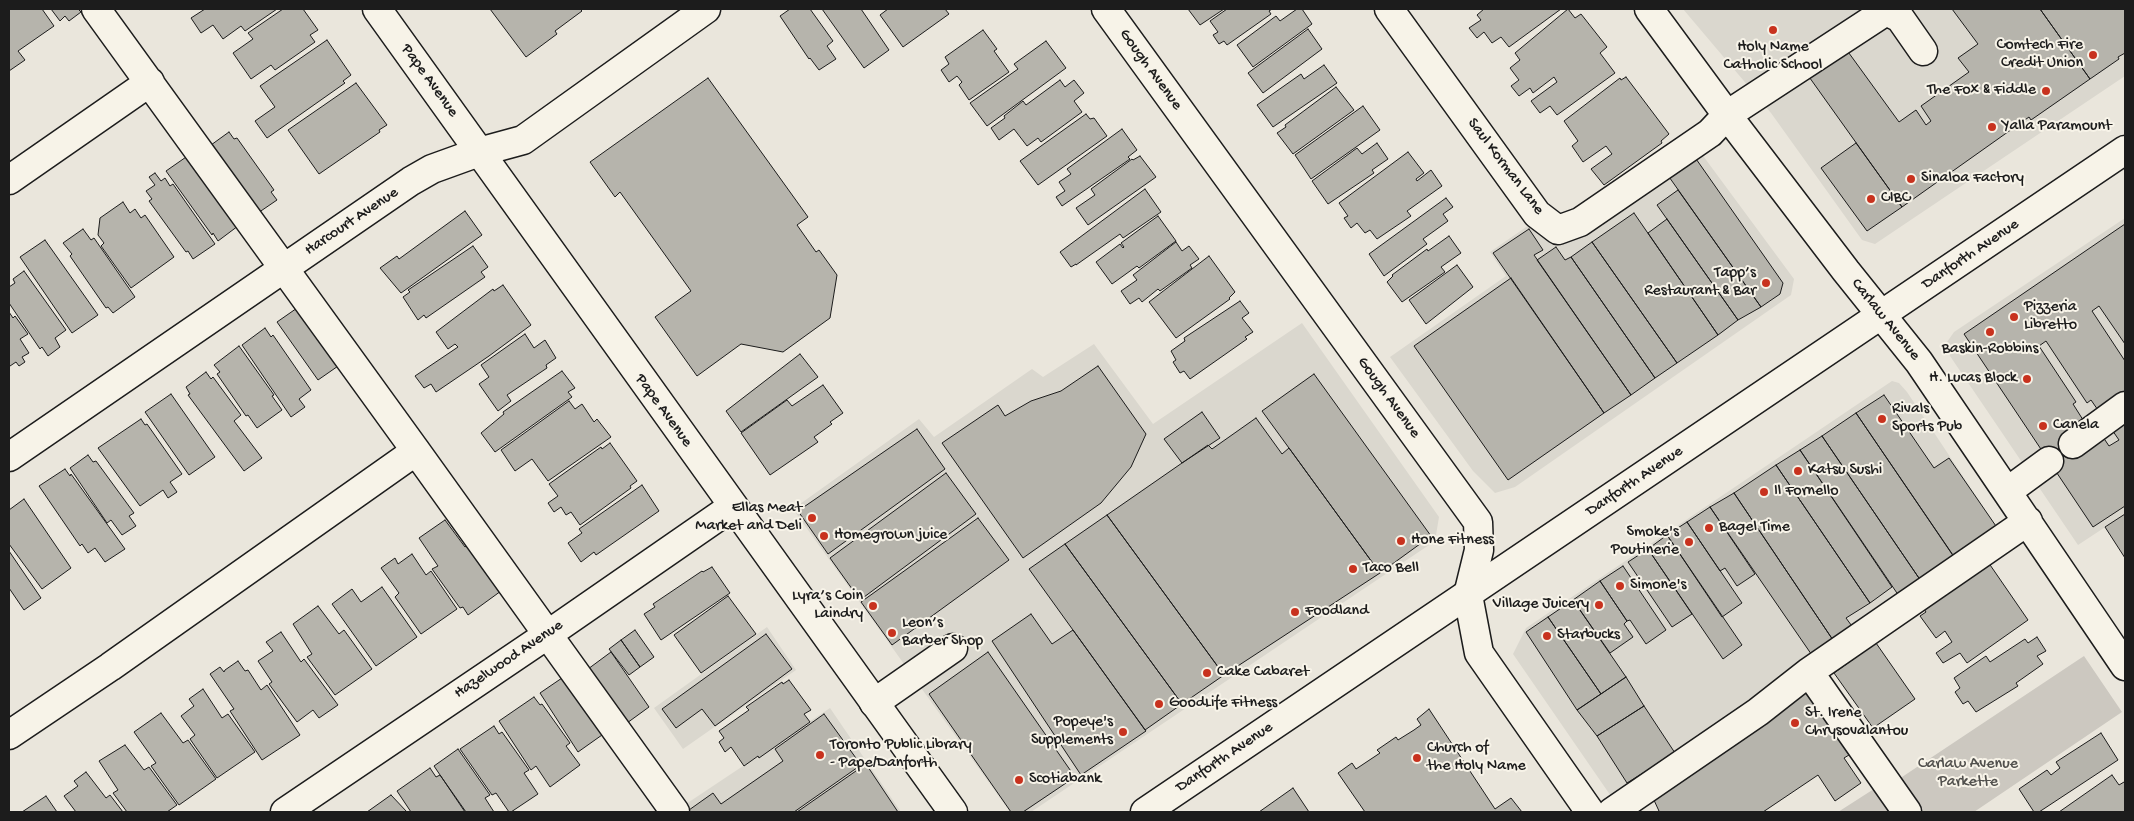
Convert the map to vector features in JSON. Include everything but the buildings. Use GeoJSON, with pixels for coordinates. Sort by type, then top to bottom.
{"type":"FeatureCollection","features":[{"type":"Feature","properties":{"kind":"street"},"geometry":{"type":"LineString","coordinates":[[96,9],[674,812]]}},
{"type":"Feature","properties":{"kind":"street","name":"Pape Avenue"},"geometry":{"type":"LineString","coordinates":[[376,9],[953,812]]}},
{"type":"Feature","properties":{"kind":"street","name":"Harcourt Avenue"},"geometry":{"type":"LineString","coordinates":[[9,457],[411,181],[432,169],[479,152],[523,140],[706,9]]}},
{"type":"Feature","properties":{"kind":"street","name":"Gough Avenue"},"geometry":{"type":"LineString","coordinates":[[1106,9],[1478,522],[1479,550],[1468,595],[1479,653],[1590,812]]}},
{"type":"Feature","properties":{"kind":"street","name":"Saul Korman Lane"},"geometry":{"type":"LineString","coordinates":[[1389,9],[1537,214],[1558,230],[1588,217],[1710,133],[1726,115]]}},
{"type":"Feature","properties":{"kind":"street","name":"Carlaw Avenue"},"geometry":{"type":"LineString","coordinates":[[1649,9],[1726,115],[1919,362],[2125,666]]}},
{"type":"Feature","properties":{"kind":"street"},"geometry":{"type":"LineString","coordinates":[[1726,115],[1886,11],[1900,18],[1923,51]]}},
{"type":"Feature","properties":{"kind":"street"},"geometry":{"type":"LineString","coordinates":[[9,180],[150,82]]}},
{"type":"Feature","properties":{"kind":"street","name":"Danforth Avenue"},"geometry":{"type":"LineString","coordinates":[[1145,812],[2125,150]]}},
{"type":"Feature","properties":{"kind":"street"},"geometry":{"type":"LineString","coordinates":[[2073,444],[2125,406]]}},
{"type":"Feature","properties":{"kind":"street"},"geometry":{"type":"LineString","coordinates":[[9,735],[110,667],[416,451]]}},
{"type":"Feature","properties":{"kind":"street"},"geometry":{"type":"LineString","coordinates":[[2008,492],[2049,461]]}},
{"type":"Feature","properties":{"kind":"street","name":"Hazelwood Avenue"},"geometry":{"type":"LineString","coordinates":[[285,812],[732,507]]}},
{"type":"Feature","properties":{"kind":"street"},"geometry":{"type":"LineString","coordinates":[[1612,812],[1758,712],[1809,672],[2028,521]]}},
{"type":"Feature","properties":{"kind":"street"},"geometry":{"type":"LineString","coordinates":[[874,703],[953,648]]}},
{"type":"Feature","properties":{"kind":"street"},"geometry":{"type":"LineString","coordinates":[[1809,672],[1906,812]]}},
{"type":"Feature","properties":{"kind":"shaded area"},"geometry":{"type":"Polygon","coordinates":[[[1683,9],[2125,9],[2125,76],[1875,244],[1862,240],[1771,113],[1683,9]]]}},
{"type":"Feature","properties":{"kind":"shaded area"},"geometry":{"type":"Polygon","coordinates":[[[1698,149],[1794,279],[1791,295],[1515,487],[1495,493],[1473,471],[1390,357],[1506,276],[1490,252],[1532,223],[1551,240],[1698,149]]]}},
{"type":"Feature","properties":{"kind":"shaded area","name":"H. Lucas Block"},"geometry":{"type":"Polygon","coordinates":[[[2125,218],[2125,514],[2078,545],[1950,356],[1947,342],[1954,332],[2125,218]]]}},
{"type":"Feature","properties":{"kind":"shaded area"},"geometry":{"type":"Polygon","coordinates":[[[1302,323],[1439,517],[1435,541],[1031,812],[1010,812],[793,509],[919,419],[934,437],[1032,369],[1043,377],[1094,344],[1153,424],[1302,323]]]}},
{"type":"Feature","properties":{"kind":"shaded area"},"geometry":{"type":"Polygon","coordinates":[[[1892,381],[1899,383],[1907,392],[1998,529],[1615,802],[1513,654],[1526,628],[1892,381]]]}},
{"type":"Feature","properties":{"kind":"shaded area"},"geometry":{"type":"Polygon","coordinates":[[[767,627],[796,670],[683,749],[654,708],[767,627]]]}},
{"type":"Feature","properties":{"kind":"shaded area"},"geometry":{"type":"Polygon","coordinates":[[[830,708],[901,812],[674,812],[830,708]]]}},
{"type":"Feature","properties":{"kind":"green space","name":"Carlaw Avenue Parkette"},"geometry":{"type":"Polygon","coordinates":[[[2084,656],[2122,712],[1974,812],[1838,812],[1877,787],[1896,781],[2084,656]]]}},
{"type":"Feature","properties":{"kind":"place","name":"Holy Name Catholic School"},"geometry":{"type":"Point","coordinates":[1773,30]}},
{"type":"Feature","properties":{"kind":"place","name":"Comtech Fire Credit Union"},"geometry":{"type":"Point","coordinates":[2093,55]}},
{"type":"Feature","properties":{"kind":"place","name":"The Fox & Fiddle"},"geometry":{"type":"Point","coordinates":[2046,91]}},
{"type":"Feature","properties":{"kind":"place","name":"Yalla Paramount"},"geometry":{"type":"Point","coordinates":[1992,127]}},
{"type":"Feature","properties":{"kind":"place","name":"Sinaloa Factory"},"geometry":{"type":"Point","coordinates":[1911,179]}},
{"type":"Feature","properties":{"kind":"place","name":"CIBC"},"geometry":{"type":"Point","coordinates":[1871,199]}},
{"type":"Feature","properties":{"kind":"place","name":"Tapp’s Restaurant & Bar"},"geometry":{"type":"Point","coordinates":[1766,283]}},
{"type":"Feature","properties":{"kind":"place","name":"Pizzeria Libretto"},"geometry":{"type":"Point","coordinates":[2014,317]}},
{"type":"Feature","properties":{"kind":"place","name":"Baskin-Robbins"},"geometry":{"type":"Point","coordinates":[1990,332]}},
{"type":"Feature","properties":{"kind":"place","name":"H. Lucas Block"},"geometry":{"type":"Point","coordinates":[2027,379]}},
{"type":"Feature","properties":{"kind":"place","name":"Rivals Sports Pub"},"geometry":{"type":"Point","coordinates":[1882,419]}},
{"type":"Feature","properties":{"kind":"place","name":"Canela"},"geometry":{"type":"Point","coordinates":[2043,426]}},
{"type":"Feature","properties":{"kind":"place","name":"Katsu Sushi"},"geometry":{"type":"Point","coordinates":[1798,471]}},
{"type":"Feature","properties":{"kind":"place","name":"Il Fornello"},"geometry":{"type":"Point","coordinates":[1764,492]}},
{"type":"Feature","properties":{"kind":"place","name":"Ellas Meat Market and Deli"},"geometry":{"type":"Point","coordinates":[812,518]}},
{"type":"Feature","properties":{"kind":"place","name":"Bagel Time"},"geometry":{"type":"Point","coordinates":[1709,528]}},
{"type":"Feature","properties":{"kind":"place","name":"Homegrown juice"},"geometry":{"type":"Point","coordinates":[824,536]}},
{"type":"Feature","properties":{"kind":"place","name":"Hone Fitness"},"geometry":{"type":"Point","coordinates":[1401,541]}},
{"type":"Feature","properties":{"kind":"place","name":"Smoke's Poutinerie"},"geometry":{"type":"Point","coordinates":[1689,542]}},
{"type":"Feature","properties":{"kind":"place","name":"Taco Bell"},"geometry":{"type":"Point","coordinates":[1353,569]}},
{"type":"Feature","properties":{"kind":"place","name":"Simone's"},"geometry":{"type":"Point","coordinates":[1620,586]}},
{"type":"Feature","properties":{"kind":"place","name":"Village Juicery"},"geometry":{"type":"Point","coordinates":[1599,605]}},
{"type":"Feature","properties":{"kind":"place","name":"Lyra’s Coin Laindry"},"geometry":{"type":"Point","coordinates":[873,606]}},
{"type":"Feature","properties":{"kind":"place","name":"Foodland"},"geometry":{"type":"Point","coordinates":[1295,612]}},
{"type":"Feature","properties":{"kind":"place","name":"Leon’s Barber Shop"},"geometry":{"type":"Point","coordinates":[892,633]}},
{"type":"Feature","properties":{"kind":"place","name":"Starbucks"},"geometry":{"type":"Point","coordinates":[1547,636]}},
{"type":"Feature","properties":{"kind":"place","name":"Cake Cabaret"},"geometry":{"type":"Point","coordinates":[1207,673]}},
{"type":"Feature","properties":{"kind":"place","name":"GoodLife Fitness"},"geometry":{"type":"Point","coordinates":[1159,704]}},
{"type":"Feature","properties":{"kind":"place","name":"St. Irene Chrysovalantou"},"geometry":{"type":"Point","coordinates":[1795,723]}},
{"type":"Feature","properties":{"kind":"place","name":"Popeye's Supplements"},"geometry":{"type":"Point","coordinates":[1123,732]}},
{"type":"Feature","properties":{"kind":"place","name":"Toronto Public Library - Pape/Danforth"},"geometry":{"type":"Point","coordinates":[820,755]}},
{"type":"Feature","properties":{"kind":"place","name":"Church of the Holy Name"},"geometry":{"type":"Point","coordinates":[1417,758]}},
{"type":"Feature","properties":{"kind":"place","name":"Scotiabank"},"geometry":{"type":"Point","coordinates":[1019,780]}}]}
